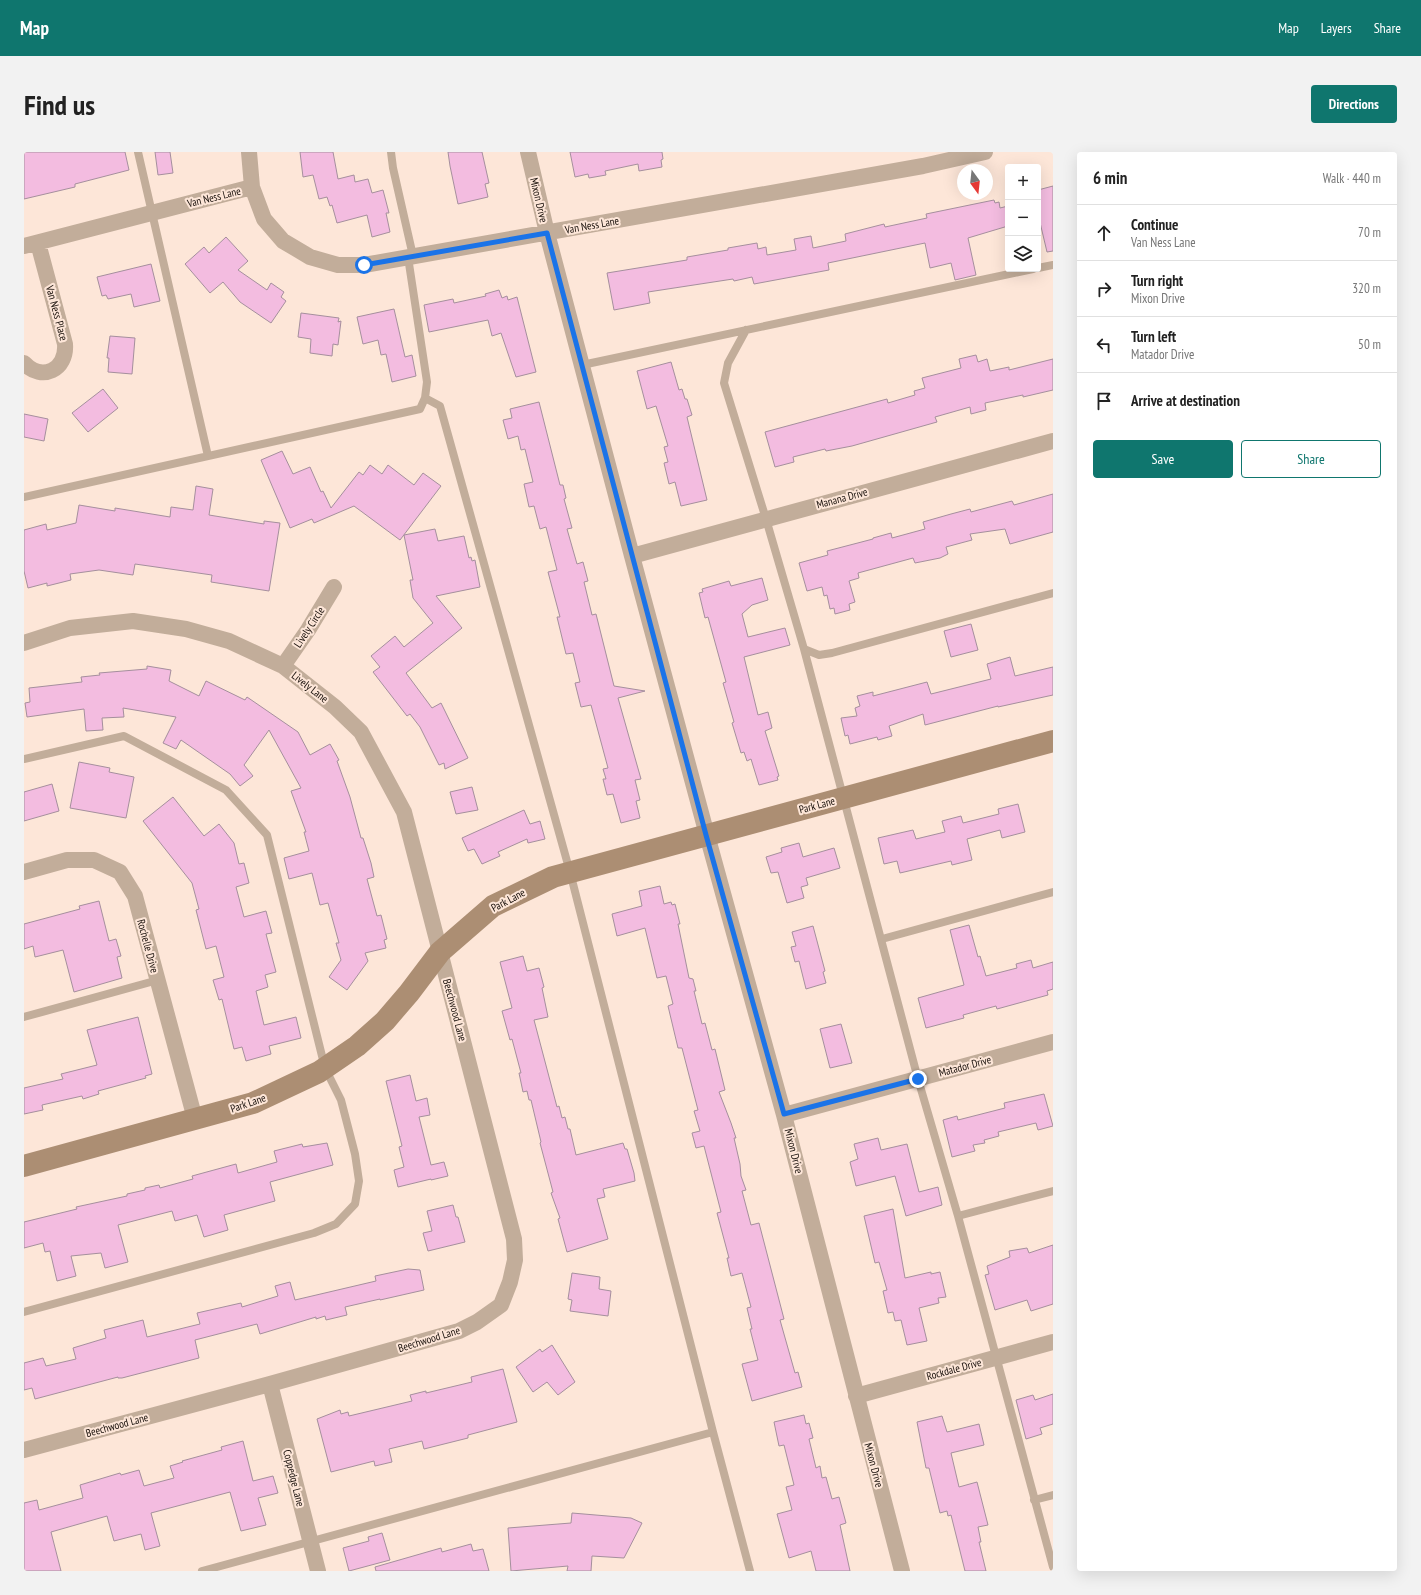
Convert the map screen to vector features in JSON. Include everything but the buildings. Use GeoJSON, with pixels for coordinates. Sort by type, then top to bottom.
{"type":"FeatureCollection","features":[{"type":"Feature","properties":{"kind":"street"},"geometry":{"type":"LineString","coordinates":[[249,152],[252,188]]}},
{"type":"Feature","properties":{"kind":"street","name":"Mixon Drive"},"geometry":{"type":"LineString","coordinates":[[528,152],[547,233],[632,556],[706,835],[784,1114],[902,1571]]}},
{"type":"Feature","properties":{"kind":"street","name":"Van Ness Lane"},"geometry":{"type":"LineString","coordinates":[[31,245],[252,188],[264,219],[283,241],[310,257],[338,266],[364,265],[915,167],[985,152]]}},
{"type":"Feature","properties":{"kind":"street","name":"Van Ness Place"},"geometry":{"type":"LineString","coordinates":[[24,363],[30,369],[37,372],[53,370],[64,360],[66,352],[65,344],[31,245]]}},
{"type":"Feature","properties":{"kind":"street","name":"Manana Drive"},"geometry":{"type":"LineString","coordinates":[[632,556],[1053,441]]}},
{"type":"Feature","properties":{"kind":"street","name":"Lively Circle"},"geometry":{"type":"LineString","coordinates":[[283,666],[308,630],[334,587]]}},
{"type":"Feature","properties":{"kind":"street","name":"Lively Lane"},"geometry":{"type":"LineString","coordinates":[[24,643],[70,628],[133,622],[186,629],[229,641],[283,666],[335,707],[361,732],[404,812],[440,952]]}},
{"type":"Feature","properties":{"kind":"street","name":"Park Lane"},"geometry":{"type":"LineString","coordinates":[[24,1166],[253,1103],[325,1068],[357,1046],[385,1021],[409,993],[440,952],[493,906],[553,877],[1053,741]]}},
{"type":"Feature","properties":{"kind":"street","name":"Rochelle Drive"},"geometry":{"type":"LineString","coordinates":[[24,872],[67,860],[94,860],[120,872],[135,896],[195,1119]]}},
{"type":"Feature","properties":{"kind":"street","name":"Beechwood Lane"},"geometry":{"type":"LineString","coordinates":[[24,1450],[270,1384],[459,1331],[477,1322],[501,1305],[510,1282],[515,1260],[514,1238],[440,952]]}},
{"type":"Feature","properties":{"kind":"street","name":"Matador Drive"},"geometry":{"type":"LineString","coordinates":[[784,1114],[1053,1042]]}},
{"type":"Feature","properties":{"kind":"street","name":"Rockdale Drive"},"geometry":{"type":"LineString","coordinates":[[856,1396],[1053,1342]]}},
{"type":"Feature","properties":{"kind":"street","name":"Coppedge Lane"},"geometry":{"type":"LineString","coordinates":[[270,1384],[318,1571]]}},
{"type":"Feature","properties":{"kind":"lane"},"geometry":{"type":"LineString","coordinates":[[138,152],[208,456]]}},
{"type":"Feature","properties":{"kind":"lane"},"geometry":{"type":"LineString","coordinates":[[24,497],[420,408],[425,398],[427,382],[410,257],[391,152]]}},
{"type":"Feature","properties":{"kind":"lane"},"geometry":{"type":"LineString","coordinates":[[1041,267],[1053,265]]}},
{"type":"Feature","properties":{"kind":"lane"},"geometry":{"type":"LineString","coordinates":[[582,365],[1019,272]]}},
{"type":"Feature","properties":{"kind":"lane"},"geometry":{"type":"LineString","coordinates":[[746,330],[728,363],[724,383],[804,649],[918,1079],[958,1216],[1053,1567]]}},
{"type":"Feature","properties":{"kind":"lane"},"geometry":{"type":"LineString","coordinates":[[425,398],[440,406],[570,872],[750,1571]]}},
{"type":"Feature","properties":{"kind":"lane"},"geometry":{"type":"LineString","coordinates":[[804,649],[820,655],[832,653],[1053,593]]}},
{"type":"Feature","properties":{"kind":"lane"},"geometry":{"type":"LineString","coordinates":[[24,759],[124,736],[226,790],[267,835],[325,1068],[341,1100],[355,1154],[359,1181],[355,1204],[336,1224],[314,1233],[24,1312]]}},
{"type":"Feature","properties":{"kind":"lane"},"geometry":{"type":"LineString","coordinates":[[882,939],[1053,892]]}},
{"type":"Feature","properties":{"kind":"lane"},"geometry":{"type":"LineString","coordinates":[[24,1017],[158,980]]}},
{"type":"Feature","properties":{"kind":"lane"},"geometry":{"type":"LineString","coordinates":[[958,1216],[1053,1191]]}},
{"type":"Feature","properties":{"kind":"lane"},"geometry":{"type":"LineString","coordinates":[[202,1571],[713,1432]]}},
{"type":"Feature","properties":{"kind":"lane"},"geometry":{"type":"LineString","coordinates":[[1034,1500],[1053,1495]]}},
{"type":"Feature","properties":{"kind":"route"},"geometry":{"type":"LineString","coordinates":[[364,265],[547,233],[706,835],[784,1114],[918,1079]]}}]}
